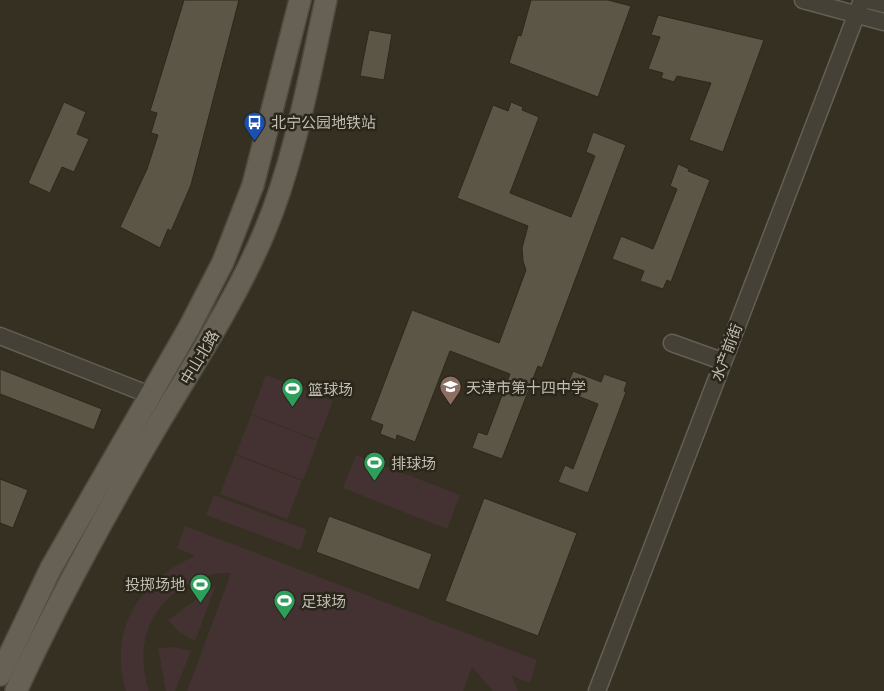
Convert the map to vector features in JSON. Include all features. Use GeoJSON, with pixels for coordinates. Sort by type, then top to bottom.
{"type":"FeatureCollection","features":[{"type":"Feature","properties":{"kind":"main road","name":"中山北路"},"geometry":{"type":"LineString","coordinates":[[0,676],[51,568],[206,298],[254,185],[300,0]]}},
{"type":"Feature","properties":{"kind":"main road","name":"中山北路"},"geometry":{"type":"LineString","coordinates":[[16,691],[94,535],[223,317],[250,266],[265,231],[290,155],[326,0]]}},
{"type":"Feature","properties":{"kind":"street"},"geometry":{"type":"LineString","coordinates":[[803,0],[859,7],[884,22]]}},
{"type":"Feature","properties":{"kind":"street"},"geometry":{"type":"LineString","coordinates":[[868,0],[884,4]]}},
{"type":"Feature","properties":{"kind":"street","name":"水产前街"},"geometry":{"type":"LineString","coordinates":[[597,691],[859,7]]}},
{"type":"Feature","properties":{"kind":"street"},"geometry":{"type":"LineString","coordinates":[[0,336],[150,395]]}},
{"type":"Feature","properties":{"kind":"street"},"geometry":{"type":"LineString","coordinates":[[672,342],[722,361]]}},
{"type":"Feature","properties":{"kind":"shaded area","name":"篮球场"},"geometry":{"type":"Polygon","coordinates":[[[266,375],[333,401],[318,440],[251,414],[266,375]]]}},
{"type":"Feature","properties":{"kind":"shaded area","name":"篮球场"},"geometry":{"type":"Polygon","coordinates":[[[251,415],[318,441],[303,480],[236,454],[251,415]]]}},
{"type":"Feature","properties":{"kind":"shaded area"},"geometry":{"type":"Polygon","coordinates":[[[235,455],[302,481],[287,519],[220,494],[235,455]]]}},
{"type":"Feature","properties":{"kind":"shaded area"},"geometry":{"type":"Polygon","coordinates":[[[356,455],[460,495],[447,529],[343,488],[356,455]]]}},
{"type":"Feature","properties":{"kind":"shaded area"},"geometry":{"type":"Polygon","coordinates":[[[214,495],[307,530],[300,550],[206,515],[214,495]]]}},
{"type":"Feature","properties":{"kind":"shaded area"},"geometry":{"type":"Polygon","coordinates":[[[185,526],[537,660],[530,683],[512,676],[518,691],[493,691],[472,667],[463,691],[187,691],[231,573],[226,573],[194,581],[166,601],[156,613],[149,627],[145,642],[143,658],[149,691],[126,691],[121,669],[121,648],[125,628],[133,610],[144,593],[175,566],[195,556],[177,548],[185,526]]]}},
{"type":"Feature","properties":{"kind":"shaded area","name":"投掷场地"},"geometry":{"type":"Polygon","coordinates":[[[216,585],[195,641],[180,633],[168,620],[216,585]]]}},
{"type":"Feature","properties":{"kind":"shaded area"},"geometry":{"type":"Polygon","coordinates":[[[175,647],[191,651],[175,691],[166,691],[158,648],[175,647]]]}},
{"type":"Feature","properties":{"kind":"building"},"geometry":{"type":"Polygon","coordinates":[[[184,0],[239,0],[191,185],[171,231],[168,229],[160,248],[120,227],[147,169],[158,135],[151,133],[157,113],[150,111],[184,0]]]}},
{"type":"Feature","properties":{"kind":"building"},"geometry":{"type":"Polygon","coordinates":[[[531,0],[608,0],[631,6],[598,97],[509,63],[518,35],[521,36],[531,0]]]}},
{"type":"Feature","properties":{"kind":"building"},"geometry":{"type":"Polygon","coordinates":[[[658,15],[764,40],[723,152],[689,140],[711,83],[677,76],[674,82],[661,78],[663,73],[648,69],[660,37],[651,35],[658,15]]]}},
{"type":"Feature","properties":{"kind":"building"},"geometry":{"type":"Polygon","coordinates":[[[369,30],[392,34],[384,80],[360,76],[369,30]]]}},
{"type":"Feature","properties":{"kind":"building"},"geometry":{"type":"Polygon","coordinates":[[[64,102],[86,112],[77,134],[89,139],[74,172],[62,167],[50,193],[28,183],[64,102]]]}},
{"type":"Feature","properties":{"kind":"building"},"geometry":{"type":"Polygon","coordinates":[[[511,102],[523,107],[522,110],[539,117],[510,193],[571,217],[595,156],[586,152],[593,132],[626,145],[542,368],[538,366],[502,459],[472,448],[478,432],[487,435],[510,374],[450,351],[415,442],[397,435],[396,440],[380,434],[383,425],[370,420],[412,310],[499,343],[526,270],[522,248],[528,226],[457,198],[493,105],[508,111],[511,102]]]}},
{"type":"Feature","properties":{"kind":"building"},"geometry":{"type":"Polygon","coordinates":[[[678,164],[689,169],[688,171],[710,180],[671,282],[667,280],[663,289],[640,281],[644,271],[612,259],[621,236],[653,249],[677,189],[670,186],[678,164]]]}},
{"type":"Feature","properties":{"kind":"building"},"geometry":{"type":"Polygon","coordinates":[[[0,369],[102,409],[94,430],[0,394],[0,369]]]}},
{"type":"Feature","properties":{"kind":"building"},"geometry":{"type":"Polygon","coordinates":[[[573,371],[601,382],[604,374],[627,382],[624,391],[626,392],[588,493],[558,482],[565,465],[573,469],[598,404],[565,391],[573,371]]]}},
{"type":"Feature","properties":{"kind":"building"},"geometry":{"type":"Polygon","coordinates":[[[0,479],[28,490],[13,528],[0,523],[0,479]]]}},
{"type":"Feature","properties":{"kind":"building"},"geometry":{"type":"Polygon","coordinates":[[[484,498],[577,533],[538,636],[445,601],[484,498]]]}},
{"type":"Feature","properties":{"kind":"building"},"geometry":{"type":"Polygon","coordinates":[[[329,516],[432,554],[419,590],[316,552],[329,516]]]}},
{"type":"Feature","properties":{"kind":"place","name":"北宁公园地铁站"},"geometry":{"type":"Point","coordinates":[255,141]}},
{"type":"Feature","properties":{"kind":"place","name":"天津市第十四中学"},"geometry":{"type":"Point","coordinates":[450,406]}},
{"type":"Feature","properties":{"kind":"place","name":"篮球场"},"geometry":{"type":"Point","coordinates":[292,408]}},
{"type":"Feature","properties":{"kind":"place","name":"排球场"},"geometry":{"type":"Point","coordinates":[375,482]}},
{"type":"Feature","properties":{"kind":"place","name":"投掷场地"},"geometry":{"type":"Point","coordinates":[201,603]}},
{"type":"Feature","properties":{"kind":"place","name":"足球场"},"geometry":{"type":"Point","coordinates":[285,620]}}]}
